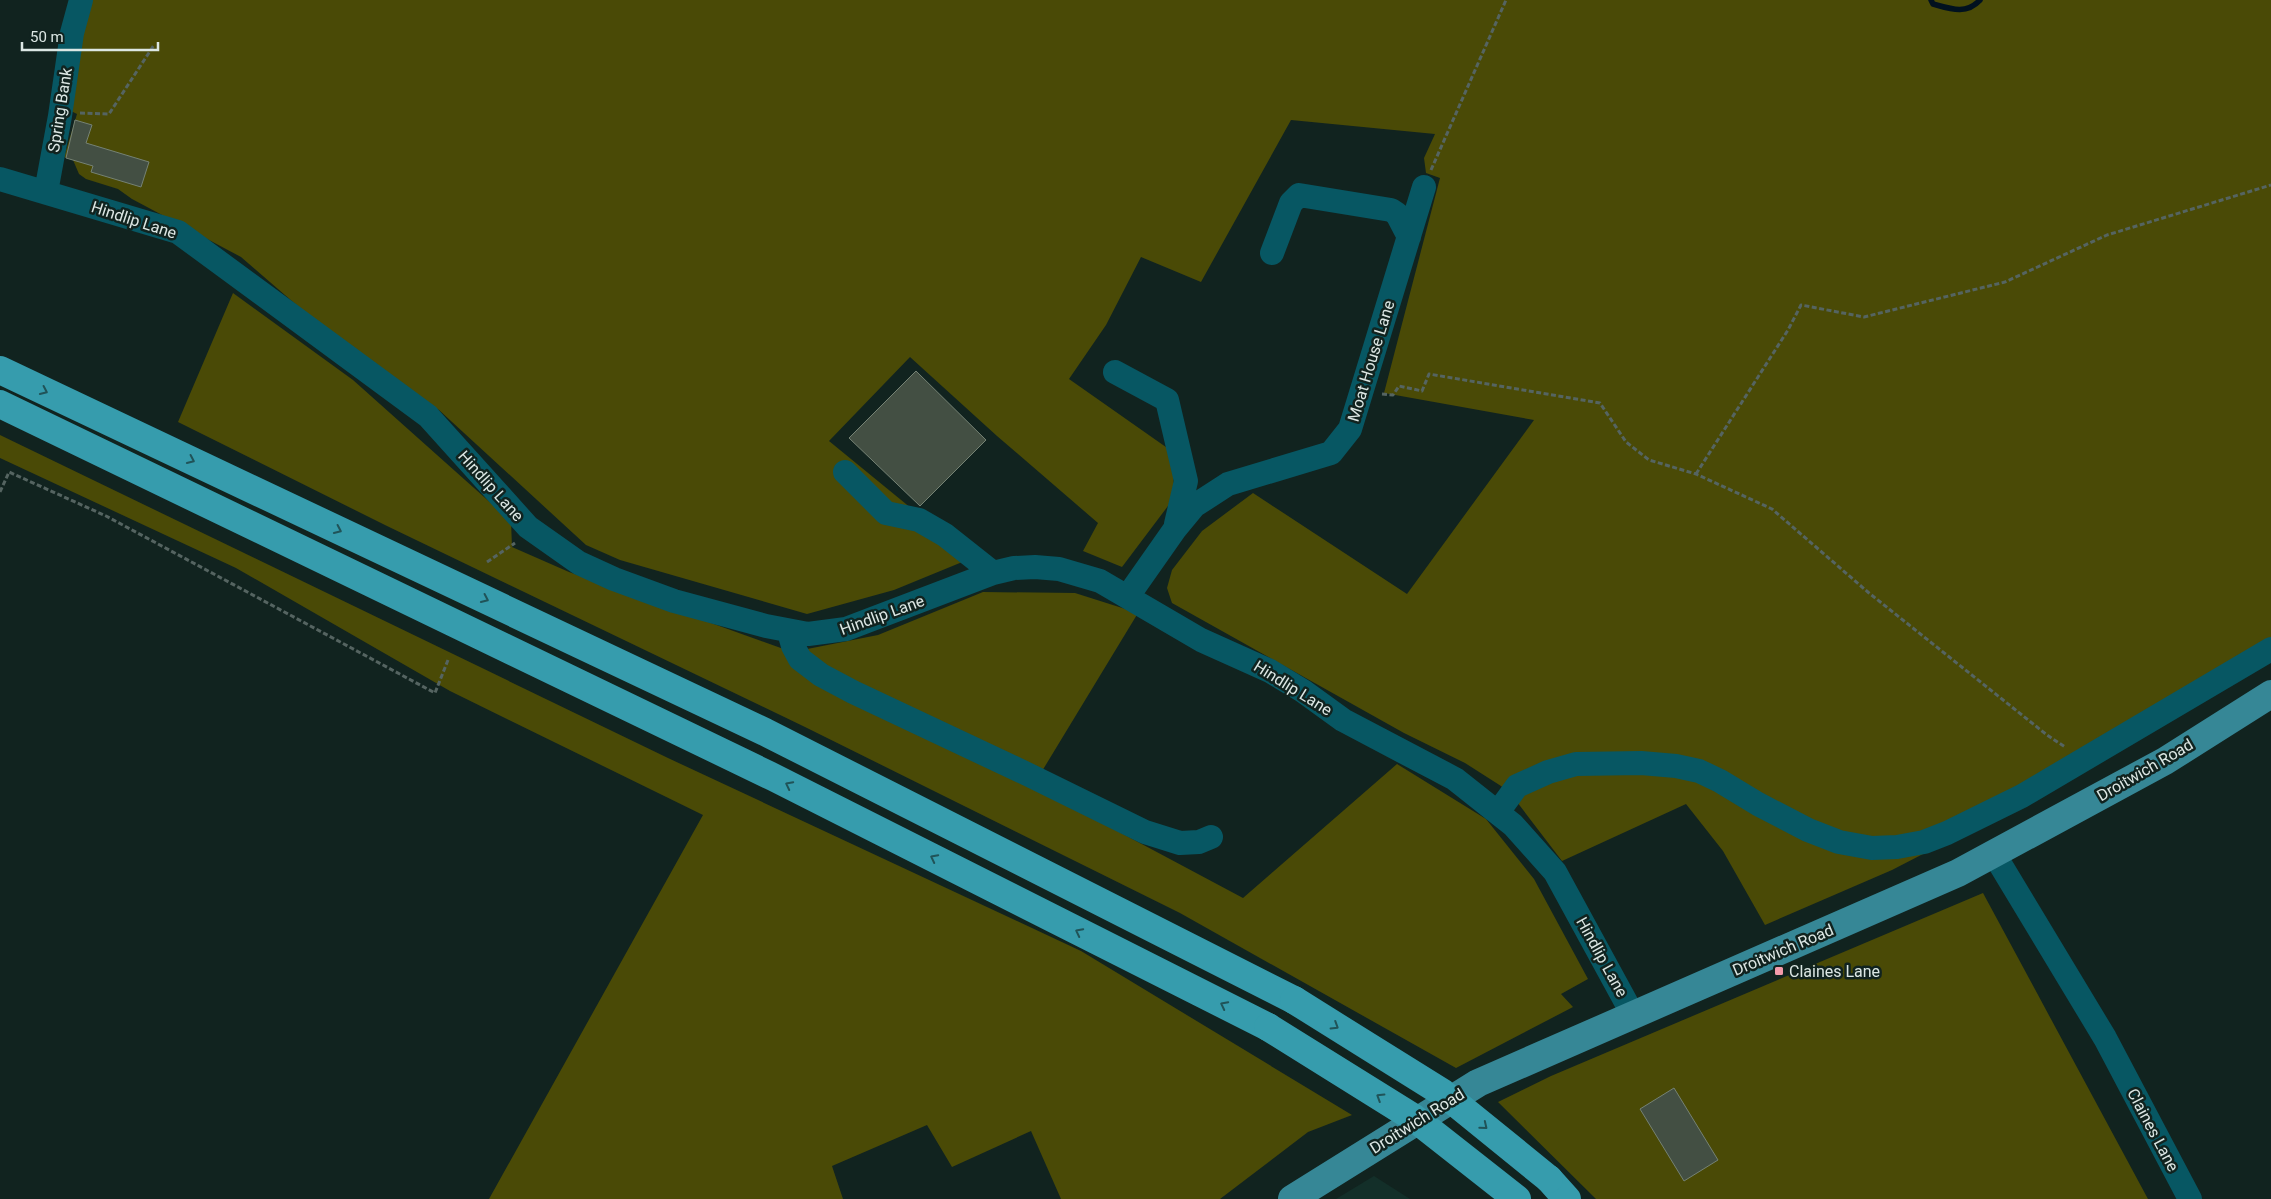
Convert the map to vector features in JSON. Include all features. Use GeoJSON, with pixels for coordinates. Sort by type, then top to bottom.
{"type":"FeatureCollection","features":[{"type":"Feature","properties":{"kind":"highway"},"geometry":{"type":"LineString","coordinates":[[0,370],[765,732],[1294,1000],[1443,1092],[1549,1179],[1567,1199]]}},
{"type":"Feature","properties":{"kind":"highway"},"geometry":{"type":"LineString","coordinates":[[0,404],[774,777],[1268,1027],[1414,1118],[1517,1199]]}},
{"type":"Feature","properties":{"kind":"main road","name":"Droitwich Road"},"geometry":{"type":"LineString","coordinates":[[1292,1199],[1478,1083],[1958,874],[2165,761],[2271,694]]}},
{"type":"Feature","properties":{"kind":"street","name":"Spring Bank"},"geometry":{"type":"LineString","coordinates":[[46,192],[60,116],[72,33],[82,0]]}},
{"type":"Feature","properties":{"kind":"street","name":"Hindlip Lane"},"geometry":{"type":"LineString","coordinates":[[0,179],[178,232],[428,416],[528,527],[579,562],[614,579],[674,601],[789,632],[808,634],[833,633],[993,573],[1021,568],[1059,569],[1100,581],[1194,636],[1270,671],[1343,720],[1455,779],[1498,812],[1514,826],[1555,872],[1633,1015]]}},
{"type":"Feature","properties":{"kind":"street","name":"Moat House Lane"},"geometry":{"type":"LineString","coordinates":[[1128,596],[1175,528],[1194,506],[1228,484],[1331,453],[1350,429],[1424,187]]}},
{"type":"Feature","properties":{"kind":"street"},"geometry":{"type":"LineString","coordinates":[[1272,254],[1291,203],[1299,195],[1391,210],[1398,214],[1408,237]]}},
{"type":"Feature","properties":{"kind":"street"},"geometry":{"type":"LineString","coordinates":[[1115,372],[1167,400],[1186,481],[1175,528]]}},
{"type":"Feature","properties":{"kind":"street"},"geometry":{"type":"LineString","coordinates":[[845,472],[886,512],[919,520],[946,535],[993,573]]}},
{"type":"Feature","properties":{"kind":"street"},"geometry":{"type":"LineString","coordinates":[[789,632],[793,646],[800,659],[821,675],[853,692],[1145,832],[1180,843],[1199,842],[1211,837]]}},
{"type":"Feature","properties":{"kind":"street"},"geometry":{"type":"LineString","coordinates":[[1498,812],[1517,786],[1548,772],[1576,764],[1641,763],[1676,766],[1699,771],[1808,830],[1839,842],[1872,848],[1897,847],[1924,842],[1947,833],[2022,796],[2271,649]]}},
{"type":"Feature","properties":{"kind":"street","name":"Claines Lane"},"geometry":{"type":"LineString","coordinates":[[1994,854],[2105,1038],[2190,1199]]}},
{"type":"Feature","properties":{"kind":"path"},"geometry":{"type":"LineString","coordinates":[[1424,187],[1506,0]]}},
{"type":"Feature","properties":{"kind":"path"},"geometry":{"type":"LineString","coordinates":[[60,116],[77,113],[109,114],[154,44]]}},
{"type":"Feature","properties":{"kind":"path"},"geometry":{"type":"LineString","coordinates":[[1696,474],[1788,330],[1801,305],[1864,317],[2005,282],[2106,235],[2271,185]]}},
{"type":"Feature","properties":{"kind":"path"},"geometry":{"type":"LineString","coordinates":[[1361,393],[1393,395],[1399,386],[1422,391],[1429,374],[1600,403],[1626,442],[1649,460],[1696,474],[1772,509],[1900,618],[2047,735],[2085,759]]}},
{"type":"Feature","properties":{"kind":"path"},"geometry":{"type":"LineString","coordinates":[[0,492],[9,472],[106,516],[435,693],[448,660]]}},
{"type":"Feature","properties":{"kind":"path"},"geometry":{"type":"LineString","coordinates":[[487,562],[512,546],[528,527]]}},
{"type":"Feature","properties":{"kind":"shaded area"},"geometry":{"type":"Polygon","coordinates":[[[90,0],[2271,0],[2271,661],[2103,761],[1892,870],[1765,925],[1723,851],[1686,804],[1562,861],[1514,798],[1501,786],[1465,763],[1404,733],[1172,603],[1167,588],[1172,570],[1202,531],[1253,493],[1407,594],[1534,420],[1384,393],[1440,178],[1426,173],[1424,158],[1435,134],[1291,120],[1201,282],[1141,257],[1106,325],[1069,379],[1173,452],[1174,498],[1122,567],[1083,551],[1098,523],[997,436],[910,357],[829,441],[972,558],[894,590],[807,614],[620,560],[586,545],[439,410],[382,375],[352,353],[241,257],[132,199],[118,189],[86,179],[79,174],[73,160],[64,157],[77,114],[71,111],[79,38],[90,0]]]}},
{"type":"Feature","properties":{"kind":"shaded area"},"geometry":{"type":"Polygon","coordinates":[[[233,293],[353,380],[511,521],[512,547],[569,572],[792,652],[878,635],[983,592],[1075,593],[1138,613],[1033,786],[1243,898],[1397,764],[1486,819],[1534,879],[1588,979],[1561,994],[1573,1007],[1456,1068],[1180,913],[805,727],[387,526],[178,422],[233,293]]]}},
{"type":"Feature","properties":{"kind":"shaded area"},"geometry":{"type":"Polygon","coordinates":[[[0,435],[668,758],[1081,951],[1352,1115],[1308,1132],[1220,1199],[1061,1199],[1031,1131],[952,1167],[927,1125],[832,1166],[843,1199],[489,1199],[703,815],[450,691],[236,568],[0,458],[0,435]]]}},
{"type":"Feature","properties":{"kind":"shaded area"},"geometry":{"type":"Polygon","coordinates":[[[1983,893],[2148,1199],[1596,1199],[1498,1102],[1551,1076],[1983,893]]]}},
{"type":"Feature","properties":{"kind":"shaded area"},"geometry":{"type":"Polygon","coordinates":[[[1374,1176],[1410,1199],[1336,1199],[1374,1176]]]}},
{"type":"Feature","properties":{"kind":"building"},"geometry":{"type":"Polygon","coordinates":[[[75,120],[92,125],[86,143],[149,162],[141,187],[91,172],[93,166],[66,158],[75,120]]]}},
{"type":"Feature","properties":{"kind":"building"},"geometry":{"type":"Polygon","coordinates":[[[916,371],[986,440],[920,506],[849,438],[916,371]]]}},
{"type":"Feature","properties":{"kind":"building"},"geometry":{"type":"Polygon","coordinates":[[[1674,1088],[1718,1160],[1684,1181],[1640,1109],[1674,1088]]]}},
{"type":"Feature","properties":{"kind":"waterway"},"geometry":{"type":"LineString","coordinates":[[1931,0],[1933,4],[1958,10],[1969,8],[1980,0]]}},
{"type":"Feature","properties":{"kind":"place","name":"Claines Lane"},"geometry":{"type":"Point","coordinates":[1779,971]}}]}
